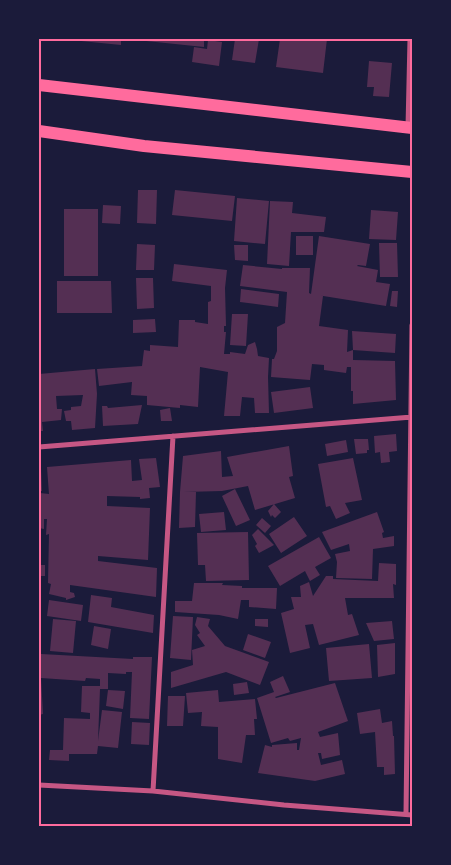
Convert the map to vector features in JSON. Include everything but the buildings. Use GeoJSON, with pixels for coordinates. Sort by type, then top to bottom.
{"type":"FeatureCollection","features":[{"type":"Feature","properties":{"kind":"main road"},"geometry":{"type":"LineString","coordinates":[[39,85],[410,128]]}},
{"type":"Feature","properties":{"kind":"main road"},"geometry":{"type":"LineString","coordinates":[[39,131],[144,146],[412,172]]}},
{"type":"Feature","properties":{"kind":"street"},"geometry":{"type":"LineString","coordinates":[[410,39],[410,128]]}},
{"type":"Feature","properties":{"kind":"street"},"geometry":{"type":"LineString","coordinates":[[406,814],[412,325]]}},
{"type":"Feature","properties":{"kind":"street"},"geometry":{"type":"LineString","coordinates":[[39,447],[411,417]]}},
{"type":"Feature","properties":{"kind":"street"},"geometry":{"type":"LineString","coordinates":[[153,791],[173,436]]}},
{"type":"Feature","properties":{"kind":"street"},"geometry":{"type":"LineString","coordinates":[[39,785],[153,791],[284,806],[412,815]]}}]}
